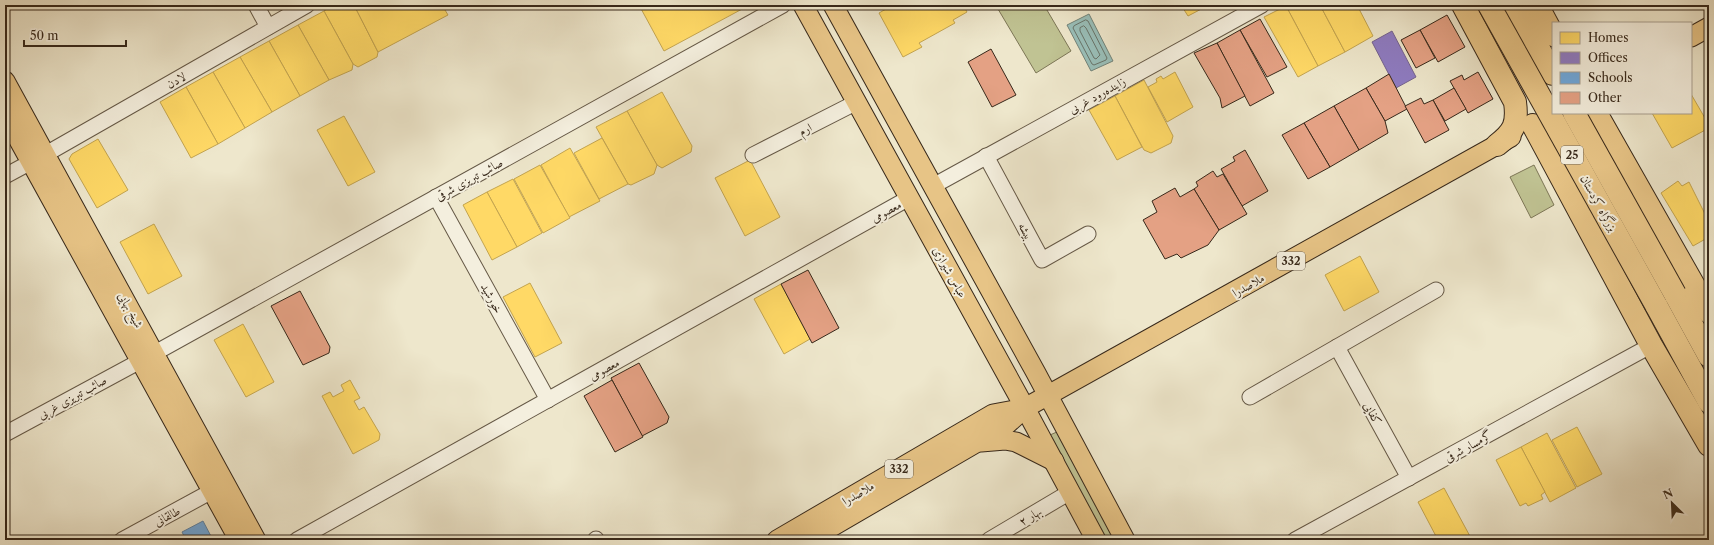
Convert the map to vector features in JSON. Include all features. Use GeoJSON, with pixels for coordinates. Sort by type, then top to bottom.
{"type":"FeatureCollection","features":[{"type":"Feature","properties":{"kind":"highway"},"geometry":{"type":"LineString","coordinates":[[1463,5],[1515,102],[1517,116],[1515,125],[1508,136],[1497,145]]}},
{"type":"Feature","properties":{"kind":"highway","name":"بزرگراه کردستان"},"geometry":{"type":"LineString","coordinates":[[1489,5],[1709,402]]}},
{"type":"Feature","properties":{"kind":"highway"},"geometry":{"type":"LineString","coordinates":[[1514,5],[1552,72]]}},
{"type":"Feature","properties":{"kind":"highway"},"geometry":{"type":"LineString","coordinates":[[1537,5],[1552,33]]}},
{"type":"Feature","properties":{"kind":"highway","name":"بزرگراه کردستان"},"geometry":{"type":"LineString","coordinates":[[1575,114],[1709,356]]}},
{"type":"Feature","properties":{"kind":"highway"},"geometry":{"type":"LineString","coordinates":[[1597,114],[1709,312]]}},
{"type":"Feature","properties":{"kind":"highway"},"geometry":{"type":"LineString","coordinates":[[1533,125],[1651,345],[1709,445]]}},
{"type":"Feature","properties":{"kind":"highway"},"geometry":{"type":"LineString","coordinates":[[1568,191],[1573,176],[1583,164],[1594,158],[1610,155],[1623,163]]}},
{"type":"Feature","properties":{"kind":"main road","name":"عباس شیرازی"},"geometry":{"type":"LineString","coordinates":[[803,5],[1026,408],[1096,540]]}},
{"type":"Feature","properties":{"kind":"main road"},"geometry":{"type":"LineString","coordinates":[[833,5],[1048,396],[1125,540]]}},
{"type":"Feature","properties":{"kind":"main road"},"geometry":{"type":"LineString","coordinates":[[1692,36],[1709,27]]}},
{"type":"Feature","properties":{"kind":"main road","name":"شیخ بهایی"},"geometry":{"type":"LineString","coordinates":[[5,81],[38,158],[147,357],[256,540]]}},
{"type":"Feature","properties":{"kind":"main road","name":"ملاصدرا"},"geometry":{"type":"LineString","coordinates":[[809,540],[979,442],[1005,426],[1026,408],[1552,114]]}},
{"type":"Feature","properties":{"kind":"main road","name":"شیخ بهایی"},"geometry":{"type":"LineString","coordinates":[[5,115],[38,158]]}},
{"type":"Feature","properties":{"kind":"main road","name":"شیخ بهایی"},"geometry":{"type":"LineString","coordinates":[[147,357],[212,491],[238,540]]}},
{"type":"Feature","properties":{"kind":"main road","name":"ملاصدرا"},"geometry":{"type":"LineString","coordinates":[[777,540],[992,414],[1026,408]]}},
{"type":"Feature","properties":{"kind":"main road"},"geometry":{"type":"LineString","coordinates":[[1041,438],[1043,429],[1048,424],[1056,422],[1062,423]]}},
{"type":"Feature","properties":{"kind":"main road"},"geometry":{"type":"LineString","coordinates":[[979,442],[1005,440],[1016,442],[1054,461]]}},
{"type":"Feature","properties":{"kind":"street"},"geometry":{"type":"LineString","coordinates":[[256,5],[268,27]]}},
{"type":"Feature","properties":{"kind":"street","name":"لادن"},"geometry":{"type":"LineString","coordinates":[[5,176],[307,5]]}},
{"type":"Feature","properties":{"kind":"street","name":"صائب تبریزی شرقی"},"geometry":{"type":"LineString","coordinates":[[147,357],[784,5]]}},
{"type":"Feature","properties":{"kind":"street","name":"زاینده‌رود غربی"},"geometry":{"type":"LineString","coordinates":[[933,186],[1262,5]]}},
{"type":"Feature","properties":{"kind":"street","name":"ارم"},"geometry":{"type":"LineString","coordinates":[[753,155],[856,102]]}},
{"type":"Feature","properties":{"kind":"street","name":"بیشه"},"geometry":{"type":"LineString","coordinates":[[986,156],[1042,260],[1088,234]]}},
{"type":"Feature","properties":{"kind":"street","name":"خورشید"},"geometry":{"type":"LineString","coordinates":[[436,197],[548,400]]}},
{"type":"Feature","properties":{"kind":"street","name":"معصومی"},"geometry":{"type":"LineString","coordinates":[[298,540],[909,198]]}},
{"type":"Feature","properties":{"kind":"street"},"geometry":{"type":"LineString","coordinates":[[1250,397],[1436,290]]}},
{"type":"Feature","properties":{"kind":"street","name":"کفایی"},"geometry":{"type":"LineString","coordinates":[[1337,348],[1409,478]]}},
{"type":"Feature","properties":{"kind":"street","name":"گرمسار شرقی"},"geometry":{"type":"LineString","coordinates":[[1295,540],[1641,351]]}},
{"type":"Feature","properties":{"kind":"street","name":"صائب تبریزی غربی"},"geometry":{"type":"LineString","coordinates":[[5,434],[147,357]]}},
{"type":"Feature","properties":{"kind":"street","name":"طالقانی"},"geometry":{"type":"LineString","coordinates":[[122,540],[212,491]]}},
{"type":"Feature","properties":{"kind":"street","name":"بهار ۲"},"geometry":{"type":"LineString","coordinates":[[989,540],[1070,492]]}},
{"type":"Feature","properties":{"kind":"green space"},"geometry":{"type":"Polygon","coordinates":[[[1004,5],[1044,5],[1071,51],[1036,73],[998,9],[1004,5]]]}},
{"type":"Feature","properties":{"kind":"green space"},"geometry":{"type":"Polygon","coordinates":[[[1534,165],[1554,205],[1531,218],[1510,177],[1534,165]]]}},
{"type":"Feature","properties":{"kind":"green space"},"geometry":{"type":"Polygon","coordinates":[[[1059,431],[1118,540],[1104,540],[1052,441],[1050,435],[1059,431]]]}},
{"type":"Feature","properties":{"kind":"water"},"geometry":{"type":"Polygon","coordinates":[[[1089,14],[1113,61],[1091,71],[1067,25],[1089,14]]]}},
{"type":"Feature","properties":{"kind":"building: Homes"},"geometry":{"type":"Polygon","coordinates":[[[5,5],[20,5],[5,12],[5,5]]]}},
{"type":"Feature","properties":{"kind":"building: Homes"},"geometry":{"type":"Polygon","coordinates":[[[334,5],[354,5],[378,52],[377,57],[358,67],[353,64],[324,11],[334,5]]]}},
{"type":"Feature","properties":{"kind":"building: Homes"},"geometry":{"type":"Polygon","coordinates":[[[354,5],[442,5],[448,15],[378,52],[354,5]]]}},
{"type":"Feature","properties":{"kind":"building: Homes"},"geometry":{"type":"Polygon","coordinates":[[[639,5],[742,5],[744,8],[664,51],[639,5]]]}},
{"type":"Feature","properties":{"kind":"building: Homes"},"geometry":{"type":"Polygon","coordinates":[[[893,5],[963,5],[967,12],[953,20],[955,23],[919,43],[922,47],[903,57],[879,13],[893,5]]]}},
{"type":"Feature","properties":{"kind":"building: Homes"},"geometry":{"type":"Polygon","coordinates":[[[1181,5],[1209,5],[1188,16],[1181,5]]]}},
{"type":"Feature","properties":{"kind":"building: Homes"},"geometry":{"type":"Polygon","coordinates":[[[1320,5],[1345,52],[1318,66],[1286,6],[1320,5]]]}},
{"type":"Feature","properties":{"kind":"building: Homes"},"geometry":{"type":"Polygon","coordinates":[[[1320,5],[1357,5],[1373,36],[1345,52],[1320,5]]]}},
{"type":"Feature","properties":{"kind":"building: Homes"},"geometry":{"type":"Polygon","coordinates":[[[1286,6],[1318,66],[1298,77],[1264,17],[1286,6]]]}},
{"type":"Feature","properties":{"kind":"building: Homes"},"geometry":{"type":"Polygon","coordinates":[[[324,11],[353,64],[352,70],[329,80],[298,25],[324,11]]]}},
{"type":"Feature","properties":{"kind":"building: Homes"},"geometry":{"type":"Polygon","coordinates":[[[298,25],[329,80],[300,96],[269,41],[298,25]]]}},
{"type":"Feature","properties":{"kind":"building: Homes"},"geometry":{"type":"Polygon","coordinates":[[[269,41],[300,96],[272,112],[240,57],[269,41]]]}},
{"type":"Feature","properties":{"kind":"building: Homes"},"geometry":{"type":"Polygon","coordinates":[[[240,57],[272,112],[245,128],[213,72],[240,57]]]}},
{"type":"Feature","properties":{"kind":"building: Homes"},"geometry":{"type":"Polygon","coordinates":[[[213,72],[245,128],[218,144],[186,87],[213,72]]]}},
{"type":"Feature","properties":{"kind":"building: Homes"},"geometry":{"type":"Polygon","coordinates":[[[1175,72],[1193,107],[1167,122],[1148,87],[1157,82],[1156,79],[1161,76],[1163,79],[1175,72]]]}},
{"type":"Feature","properties":{"kind":"building: Homes"},"geometry":{"type":"Polygon","coordinates":[[[1144,80],[1173,136],[1171,143],[1151,153],[1144,150],[1115,96],[1144,80]]]}},
{"type":"Feature","properties":{"kind":"building: Homes"},"geometry":{"type":"Polygon","coordinates":[[[186,87],[218,144],[191,158],[160,102],[186,87]]]}},
{"type":"Feature","properties":{"kind":"building: Homes"},"geometry":{"type":"Polygon","coordinates":[[[662,92],[692,146],[691,152],[662,168],[657,165],[627,111],[662,92]]]}},
{"type":"Feature","properties":{"kind":"building: Homes"},"geometry":{"type":"Polygon","coordinates":[[[1115,96],[1142,147],[1117,160],[1089,110],[1115,96]]]}},
{"type":"Feature","properties":{"kind":"building: Homes"},"geometry":{"type":"Polygon","coordinates":[[[1692,96],[1709,125],[1709,128],[1672,148],[1653,114],[1692,114],[1692,96]]]}},
{"type":"Feature","properties":{"kind":"building: Homes"},"geometry":{"type":"Polygon","coordinates":[[[627,111],[657,165],[654,174],[631,185],[628,184],[596,127],[627,111]]]}},
{"type":"Feature","properties":{"kind":"building: Homes"},"geometry":{"type":"Polygon","coordinates":[[[344,116],[375,172],[348,186],[317,130],[344,116]]]}},
{"type":"Feature","properties":{"kind":"building: Homes"},"geometry":{"type":"Polygon","coordinates":[[[602,138],[628,184],[599,199],[574,153],[602,138]]]}},
{"type":"Feature","properties":{"kind":"building: Homes"},"geometry":{"type":"Polygon","coordinates":[[[98,139],[128,190],[97,208],[69,159],[72,154],[98,139]]]}},
{"type":"Feature","properties":{"kind":"building: Homes"},"geometry":{"type":"Polygon","coordinates":[[[570,148],[600,201],[569,217],[541,165],[570,148]]]}},
{"type":"Feature","properties":{"kind":"building: Homes"},"geometry":{"type":"Polygon","coordinates":[[[750,160],[780,217],[745,236],[715,178],[750,160]]]}},
{"type":"Feature","properties":{"kind":"building: Homes"},"geometry":{"type":"Polygon","coordinates":[[[540,165],[570,218],[543,233],[514,179],[540,165]]]}},
{"type":"Feature","properties":{"kind":"building: Homes"},"geometry":{"type":"Polygon","coordinates":[[[513,179],[542,233],[517,247],[487,192],[513,179]]]}},
{"type":"Feature","properties":{"kind":"building: Homes"},"geometry":{"type":"Polygon","coordinates":[[[1678,181],[1682,186],[1689,182],[1709,222],[1709,237],[1693,246],[1661,193],[1678,181]]]}},
{"type":"Feature","properties":{"kind":"building: Homes"},"geometry":{"type":"Polygon","coordinates":[[[487,192],[517,247],[492,260],[463,205],[487,192]]]}},
{"type":"Feature","properties":{"kind":"building: Homes"},"geometry":{"type":"Polygon","coordinates":[[[154,224],[182,276],[148,294],[120,242],[154,224]]]}},
{"type":"Feature","properties":{"kind":"building: Homes"},"geometry":{"type":"Polygon","coordinates":[[[1360,256],[1379,292],[1344,311],[1325,275],[1360,256]]]}},
{"type":"Feature","properties":{"kind":"building: Homes"},"geometry":{"type":"Polygon","coordinates":[[[530,283],[562,343],[535,357],[503,297],[530,283]]]}},
{"type":"Feature","properties":{"kind":"building: Homes"},"geometry":{"type":"Polygon","coordinates":[[[781,284],[810,339],[784,354],[754,299],[781,284]]]}},
{"type":"Feature","properties":{"kind":"building: Homes"},"geometry":{"type":"Polygon","coordinates":[[[243,324],[274,382],[246,397],[214,340],[243,324]]]}},
{"type":"Feature","properties":{"kind":"building: Homes"},"geometry":{"type":"Polygon","coordinates":[[[350,380],[360,398],[354,401],[359,410],[364,407],[380,434],[379,440],[353,454],[322,396],[330,392],[333,397],[344,391],[341,385],[350,380]]]}},
{"type":"Feature","properties":{"kind":"building: Homes"},"geometry":{"type":"Polygon","coordinates":[[[1577,427],[1602,474],[1577,487],[1552,440],[1577,427]]]}},
{"type":"Feature","properties":{"kind":"building: Homes"},"geometry":{"type":"Polygon","coordinates":[[[1547,433],[1576,488],[1550,502],[1521,447],[1547,433]]]}},
{"type":"Feature","properties":{"kind":"building: Homes"},"geometry":{"type":"Polygon","coordinates":[[[1521,447],[1545,492],[1541,495],[1543,499],[1528,506],[1526,503],[1520,506],[1496,460],[1521,447]]]}},
{"type":"Feature","properties":{"kind":"building: Homes"},"geometry":{"type":"Polygon","coordinates":[[[1444,488],[1472,540],[1438,540],[1418,502],[1444,488]]]}},
{"type":"Feature","properties":{"kind":"building: Offices"},"geometry":{"type":"Polygon","coordinates":[[[1392,31],[1416,77],[1396,88],[1372,42],[1392,31]]]}},
{"type":"Feature","properties":{"kind":"building: Schools"},"geometry":{"type":"Polygon","coordinates":[[[203,521],[213,540],[186,540],[182,532],[203,521]]]}},
{"type":"Feature","properties":{"kind":"building: Other"},"geometry":{"type":"Polygon","coordinates":[[[1447,15],[1465,47],[1438,62],[1420,30],[1447,15]]]}},
{"type":"Feature","properties":{"kind":"building: Other"},"geometry":{"type":"Polygon","coordinates":[[[1260,19],[1287,67],[1267,77],[1240,30],[1260,19]]]}},
{"type":"Feature","properties":{"kind":"building: Other"},"geometry":{"type":"Polygon","coordinates":[[[1240,30],[1274,93],[1250,106],[1217,43],[1240,30]]]}},
{"type":"Feature","properties":{"kind":"building: Other"},"geometry":{"type":"Polygon","coordinates":[[[1420,30],[1435,58],[1416,68],[1401,40],[1420,30]]]}},
{"type":"Feature","properties":{"kind":"building: Other"},"geometry":{"type":"Polygon","coordinates":[[[1217,43],[1245,96],[1222,108],[1220,98],[1194,53],[1217,43]]]}},
{"type":"Feature","properties":{"kind":"building: Other"},"geometry":{"type":"Polygon","coordinates":[[[991,49],[1016,95],[992,107],[968,62],[991,49]]]}},
{"type":"Feature","properties":{"kind":"building: Other"},"geometry":{"type":"Polygon","coordinates":[[[1478,72],[1493,99],[1468,113],[1450,81],[1462,75],[1464,80],[1478,72]]]}},
{"type":"Feature","properties":{"kind":"building: Other"},"geometry":{"type":"Polygon","coordinates":[[[1389,74],[1407,109],[1385,121],[1366,88],[1389,74]]]}},
{"type":"Feature","properties":{"kind":"building: Other"},"geometry":{"type":"Polygon","coordinates":[[[1366,88],[1385,121],[1388,133],[1359,150],[1334,106],[1366,88]]]}},
{"type":"Feature","properties":{"kind":"building: Other"},"geometry":{"type":"Polygon","coordinates":[[[1454,88],[1466,109],[1445,121],[1433,100],[1454,88]]]}},
{"type":"Feature","properties":{"kind":"building: Other"},"geometry":{"type":"Polygon","coordinates":[[[1421,98],[1424,104],[1433,100],[1449,130],[1425,143],[1405,106],[1421,98]]]}},
{"type":"Feature","properties":{"kind":"building: Other"},"geometry":{"type":"Polygon","coordinates":[[[1334,106],[1359,150],[1330,167],[1304,123],[1334,106]]]}},
{"type":"Feature","properties":{"kind":"building: Other"},"geometry":{"type":"Polygon","coordinates":[[[1304,123],[1330,167],[1308,179],[1282,135],[1304,123]]]}},
{"type":"Feature","properties":{"kind":"building: Other"},"geometry":{"type":"Polygon","coordinates":[[[1245,150],[1268,191],[1242,206],[1221,169],[1235,161],[1233,157],[1245,150]]]}},
{"type":"Feature","properties":{"kind":"building: Other"},"geometry":{"type":"Polygon","coordinates":[[[1213,171],[1217,177],[1223,174],[1247,214],[1219,230],[1194,189],[1198,186],[1196,182],[1213,171]]]}},
{"type":"Feature","properties":{"kind":"building: Other"},"geometry":{"type":"Polygon","coordinates":[[[1175,188],[1180,197],[1194,189],[1219,230],[1208,245],[1181,258],[1177,254],[1165,259],[1143,220],[1157,212],[1152,201],[1175,188]]]}},
{"type":"Feature","properties":{"kind":"building: Other"},"geometry":{"type":"Polygon","coordinates":[[[808,270],[839,328],[812,343],[781,284],[808,270]]]}},
{"type":"Feature","properties":{"kind":"building: Other"},"geometry":{"type":"Polygon","coordinates":[[[300,291],[330,347],[329,353],[303,365],[271,306],[300,291]]]}},
{"type":"Feature","properties":{"kind":"building: Other"},"geometry":{"type":"Polygon","coordinates":[[[639,363],[669,417],[667,423],[642,436],[611,378],[639,363]]]}},
{"type":"Feature","properties":{"kind":"building: Other"},"geometry":{"type":"Polygon","coordinates":[[[612,380],[643,437],[615,452],[584,396],[612,380]]]}}]}
